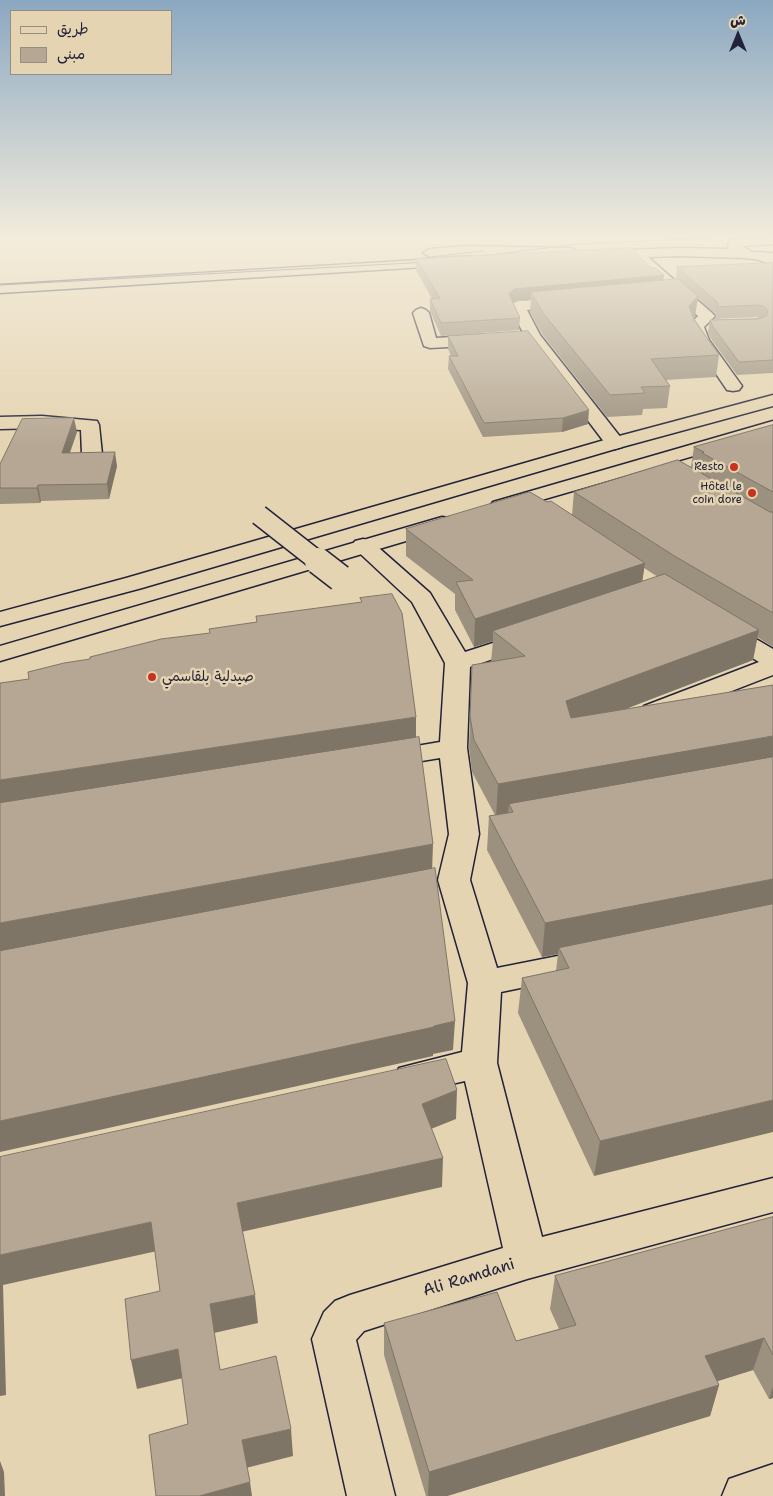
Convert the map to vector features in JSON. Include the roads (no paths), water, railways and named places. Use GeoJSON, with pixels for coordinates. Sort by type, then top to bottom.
{"type":"FeatureCollection","features":[{"type":"Feature","properties":{"kind":"main road"},"geometry":{"type":"LineString","coordinates":[[519,308],[532,336],[615,443]]}},
{"type":"Feature","properties":{"kind":"main road"},"geometry":{"type":"LineString","coordinates":[[696,326],[707,316],[697,308]]}},
{"type":"Feature","properties":{"kind":"main road"},"geometry":{"type":"LineString","coordinates":[[421,313],[430,344],[495,339]]}},
{"type":"Feature","properties":{"kind":"main road"},"geometry":{"type":"LineString","coordinates":[[696,326],[722,325]]}},
{"type":"Feature","properties":{"kind":"main road"},"geometry":{"type":"LineString","coordinates":[[696,326],[701,340],[733,386]]}},
{"type":"Feature","properties":{"kind":"main road"},"geometry":{"type":"LineString","coordinates":[[514,338],[532,336]]}},
{"type":"Feature","properties":{"kind":"main road"},"geometry":{"type":"LineString","coordinates":[[0,619],[615,443],[770,401]]}},
{"type":"Feature","properties":{"kind":"main road"},"geometry":{"type":"LineString","coordinates":[[0,423],[42,422],[90,425],[92,454]]}},
{"type":"Feature","properties":{"kind":"main road"},"geometry":{"type":"LineString","coordinates":[[0,654],[773,427]]}},
{"type":"Feature","properties":{"kind":"main road"},"geometry":{"type":"LineString","coordinates":[[652,464],[676,478]]}},
{"type":"Feature","properties":{"kind":"main road"},"geometry":{"type":"LineString","coordinates":[[524,499],[548,516]]}},
{"type":"Feature","properties":{"kind":"main road"},"geometry":{"type":"LineString","coordinates":[[259,515],[340,578]]}},
{"type":"Feature","properties":{"kind":"main road"},"geometry":{"type":"LineString","coordinates":[[363,546],[403,596],[422,598],[458,663],[453,748],[479,831],[440,883],[484,983],[479,1063],[527,1260]]}},
{"type":"Feature","properties":{"kind":"main road"},"geometry":{"type":"LineString","coordinates":[[705,619],[773,660]]}},
{"type":"Feature","properties":{"kind":"main road"},"geometry":{"type":"LineString","coordinates":[[458,663],[551,631]]}},
{"type":"Feature","properties":{"kind":"main road"},"geometry":{"type":"LineString","coordinates":[[650,714],[773,666]]}},
{"type":"Feature","properties":{"kind":"main road"},"geometry":{"type":"LineString","coordinates":[[364,762],[453,748]]}},
{"type":"Feature","properties":{"kind":"main road"},"geometry":{"type":"LineString","coordinates":[[484,983],[619,955]]}},
{"type":"Feature","properties":{"kind":"main road"},"geometry":{"type":"LineString","coordinates":[[384,1084],[479,1063]]}},
{"type":"Feature","properties":{"kind":"main road","name":"Ali Ramdani"},"geometry":{"type":"LineString","coordinates":[[371,1496],[334,1339],[339,1327],[350,1315],[527,1260],[773,1195]]}},
{"type":"Feature","properties":{"kind":"main road"},"geometry":{"type":"LineString","coordinates":[[746,1496],[773,1488]]}},
{"type":"Feature","properties":{"kind":"place","name":"Resto"},"geometry":{"type":"Point","coordinates":[734,467]}},
{"type":"Feature","properties":{"kind":"place","name":"Hôtel le coin dore"},"geometry":{"type":"Point","coordinates":[752,493]}},
{"type":"Feature","properties":{"kind":"place","name":"صيدلية بلقاسمي"},"geometry":{"type":"Point","coordinates":[152,677]}}]}
